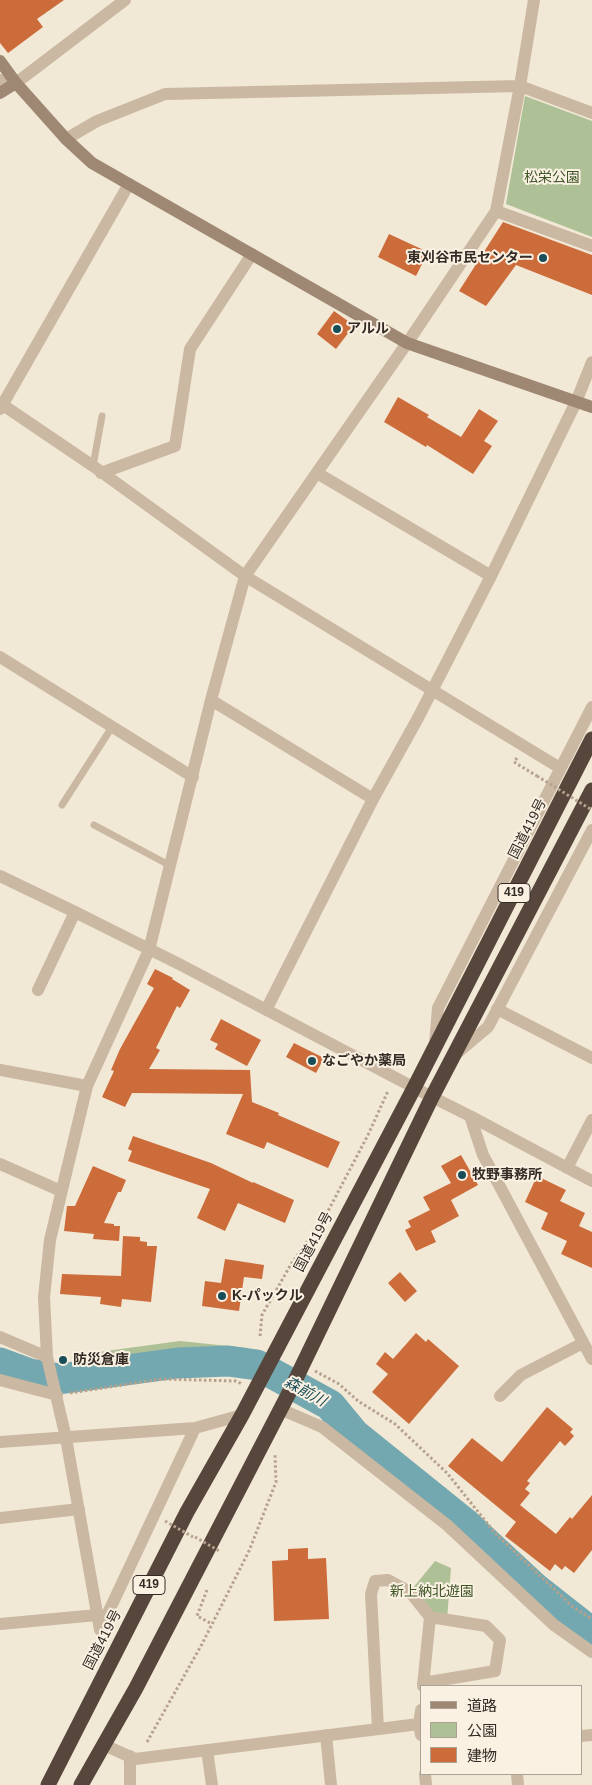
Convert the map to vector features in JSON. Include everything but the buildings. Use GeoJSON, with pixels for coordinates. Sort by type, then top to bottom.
{"type":"FeatureCollection","features":[{"type":"Feature","properties":{"kind":"highway","name":"国道419号"},"geometry":{"type":"LineString","coordinates":[[48,1785],[187,1512],[242,1416],[414,1088],[592,739]]}},
{"type":"Feature","properties":{"kind":"highway","name":"419"},"geometry":{"type":"LineString","coordinates":[[81,1785],[140,1679],[290,1391],[432,1097],[592,790]]}},
{"type":"Feature","properties":{"kind":"street"},"geometry":{"type":"LineString","coordinates":[[0,93],[16,83],[125,0]]}},
{"type":"Feature","properties":{"kind":"street"},"geometry":{"type":"LineString","coordinates":[[196,1428],[100,1630],[66,1438],[47,1357],[44,1297],[50,1240],[86,1086],[149,950],[211,700],[245,576],[496,211],[534,0]]}},
{"type":"Feature","properties":{"kind":"street"},"geometry":{"type":"LineString","coordinates":[[0,61],[16,83],[66,139],[92,163],[407,343],[592,407]]}},
{"type":"Feature","properties":{"kind":"street"},"geometry":{"type":"LineString","coordinates":[[0,80],[16,83]]}},
{"type":"Feature","properties":{"kind":"street"},"geometry":{"type":"LineString","coordinates":[[66,139],[97,120],[165,94],[520,86],[592,113]]}},
{"type":"Feature","properties":{"kind":"street"},"geometry":{"type":"LineString","coordinates":[[129,184],[1,406],[97,470],[245,576],[560,768]]}},
{"type":"Feature","properties":{"kind":"street"},"geometry":{"type":"LineString","coordinates":[[496,211],[592,246]]}},
{"type":"Feature","properties":{"kind":"street"},"geometry":{"type":"LineString","coordinates":[[97,470],[175,446],[190,349],[252,254]]}},
{"type":"Feature","properties":{"kind":"street"},"geometry":{"type":"LineString","coordinates":[[266,1010],[373,799],[418,718],[490,576],[576,402],[592,362]]}},
{"type":"Feature","properties":{"kind":"street"},"geometry":{"type":"LineString","coordinates":[[317,473],[490,576]]}},
{"type":"Feature","properties":{"kind":"street"},"geometry":{"type":"LineString","coordinates":[[0,657],[193,777]]}},
{"type":"Feature","properties":{"kind":"street"},"geometry":{"type":"LineString","coordinates":[[211,700],[373,799]]}},
{"type":"Feature","properties":{"kind":"street"},"geometry":{"type":"LineString","coordinates":[[435,1046],[438,1008],[592,707]]}},
{"type":"Feature","properties":{"kind":"street"},"geometry":{"type":"LineString","coordinates":[[452,1058],[488,1027],[592,830]]}},
{"type":"Feature","properties":{"kind":"street"},"geometry":{"type":"LineString","coordinates":[[0,876],[75,912],[266,1010],[592,1181]]}},
{"type":"Feature","properties":{"kind":"street"},"geometry":{"type":"LineString","coordinates":[[38,990],[75,912]]}},
{"type":"Feature","properties":{"kind":"street"},"geometry":{"type":"LineString","coordinates":[[497,1009],[592,1058]]}},
{"type":"Feature","properties":{"kind":"street"},"geometry":{"type":"LineString","coordinates":[[0,1070],[86,1086]]}},
{"type":"Feature","properties":{"kind":"street"},"geometry":{"type":"LineString","coordinates":[[470,1116],[483,1155],[592,1359]]}},
{"type":"Feature","properties":{"kind":"street"},"geometry":{"type":"LineString","coordinates":[[567,1168],[592,1120]]}},
{"type":"Feature","properties":{"kind":"street"},"geometry":{"type":"LineString","coordinates":[[0,1164],[61,1191]]}},
{"type":"Feature","properties":{"kind":"street"},"geometry":{"type":"LineString","coordinates":[[0,1337],[47,1357]]}},
{"type":"Feature","properties":{"kind":"street"},"geometry":{"type":"LineString","coordinates":[[500,1396],[520,1375],[583,1343]]}},
{"type":"Feature","properties":{"kind":"street"},"geometry":{"type":"LineString","coordinates":[[0,1380],[57,1395]]}},
{"type":"Feature","properties":{"kind":"street"},"geometry":{"type":"LineString","coordinates":[[287,1412],[322,1427],[447,1525],[554,1625],[592,1652]]}},
{"type":"Feature","properties":{"kind":"street"},"geometry":{"type":"LineString","coordinates":[[0,1442],[196,1428],[242,1416]]}},
{"type":"Feature","properties":{"kind":"street"},"geometry":{"type":"LineString","coordinates":[[0,1518],[79,1509]]}},
{"type":"Feature","properties":{"kind":"street"},"geometry":{"type":"LineString","coordinates":[[378,1729],[371,1594],[376,1581],[388,1580],[410,1592],[430,1617],[486,1626],[500,1640],[495,1671],[423,1685],[430,1617]]}},
{"type":"Feature","properties":{"kind":"street"},"geometry":{"type":"LineString","coordinates":[[0,1624],[97,1615]]}},
{"type":"Feature","properties":{"kind":"street"},"geometry":{"type":"LineString","coordinates":[[104,1745],[136,1759],[378,1729],[420,1730]]}},
{"type":"Feature","properties":{"kind":"street"},"geometry":{"type":"LineString","coordinates":[[326,1735],[331,1785]]}},
{"type":"Feature","properties":{"kind":"street"},"geometry":{"type":"LineString","coordinates":[[207,1750],[212,1785]]}},
{"type":"Feature","properties":{"kind":"street"},"geometry":{"type":"LineString","coordinates":[[130,1756],[130,1785]]}},
{"type":"Feature","properties":{"kind":"lane"},"geometry":{"type":"LineString","coordinates":[[97,470],[102,416]]}},
{"type":"Feature","properties":{"kind":"lane"},"geometry":{"type":"LineString","coordinates":[[62,805],[112,727]]}},
{"type":"Feature","properties":{"kind":"lane"},"geometry":{"type":"LineString","coordinates":[[94,825],[169,865]]}},
{"type":"Feature","properties":{"kind":"path"},"geometry":{"type":"LineString","coordinates":[[537,776],[592,810]]}},
{"type":"Feature","properties":{"kind":"path"},"geometry":{"type":"LineString","coordinates":[[260,1336],[262,1315],[290,1266],[327,1213],[368,1135],[388,1091]]}},
{"type":"Feature","properties":{"kind":"path"},"geometry":{"type":"LineString","coordinates":[[302,1365],[339,1384],[358,1401],[395,1424],[447,1473],[494,1533],[573,1607],[592,1619]]}},
{"type":"Feature","properties":{"kind":"path"},"geometry":{"type":"LineString","coordinates":[[57,1395],[161,1379],[236,1381],[255,1389]]}},
{"type":"Feature","properties":{"kind":"path"},"geometry":{"type":"LineString","coordinates":[[130,1756],[146,1746],[249,1551],[276,1482],[275,1445]]}},
{"type":"Feature","properties":{"kind":"path"},"geometry":{"type":"LineString","coordinates":[[165,1521],[221,1552]]}},
{"type":"Feature","properties":{"kind":"path"},"geometry":{"type":"LineString","coordinates":[[197,1616],[212,1624]]}},
{"type":"Feature","properties":{"kind":"green space","name":"松栄公園"},"geometry":{"type":"Polygon","coordinates":[[[525,96],[592,121],[592,237],[506,204],[525,96]]]}},
{"type":"Feature","properties":{"kind":"green space"},"geometry":{"type":"Polygon","coordinates":[[[180,1341],[248,1348],[234,1359],[177,1360],[76,1374],[67,1366],[84,1354],[180,1341]]]}},
{"type":"Feature","properties":{"kind":"green space","name":"新上納北遊園"},"geometry":{"type":"Polygon","coordinates":[[[435,1561],[451,1568],[447,1620],[429,1615],[408,1594],[435,1561]]]}},
{"type":"Feature","properties":{"kind":"waterway","name":"森前川"},"geometry":{"type":"LineString","coordinates":[[0,1363],[30,1374],[59,1379],[178,1363],[228,1361],[257,1365],[330,1405],[354,1434],[467,1525],[536,1589],[592,1633]]}},
{"type":"Feature","properties":{"kind":"place","name":"東刈谷市民センター"},"geometry":{"type":"Point","coordinates":[543,258]}},
{"type":"Feature","properties":{"kind":"place","name":"アルル"},"geometry":{"type":"Point","coordinates":[337,329]}},
{"type":"Feature","properties":{"kind":"place","name":"なごやか薬局"},"geometry":{"type":"Point","coordinates":[312,1061]}},
{"type":"Feature","properties":{"kind":"place","name":"牧野事務所"},"geometry":{"type":"Point","coordinates":[462,1175]}},
{"type":"Feature","properties":{"kind":"place","name":"K-パックル"},"geometry":{"type":"Point","coordinates":[222,1296]}},
{"type":"Feature","properties":{"kind":"place","name":"防災倉庫"},"geometry":{"type":"Point","coordinates":[63,1360]}}]}
